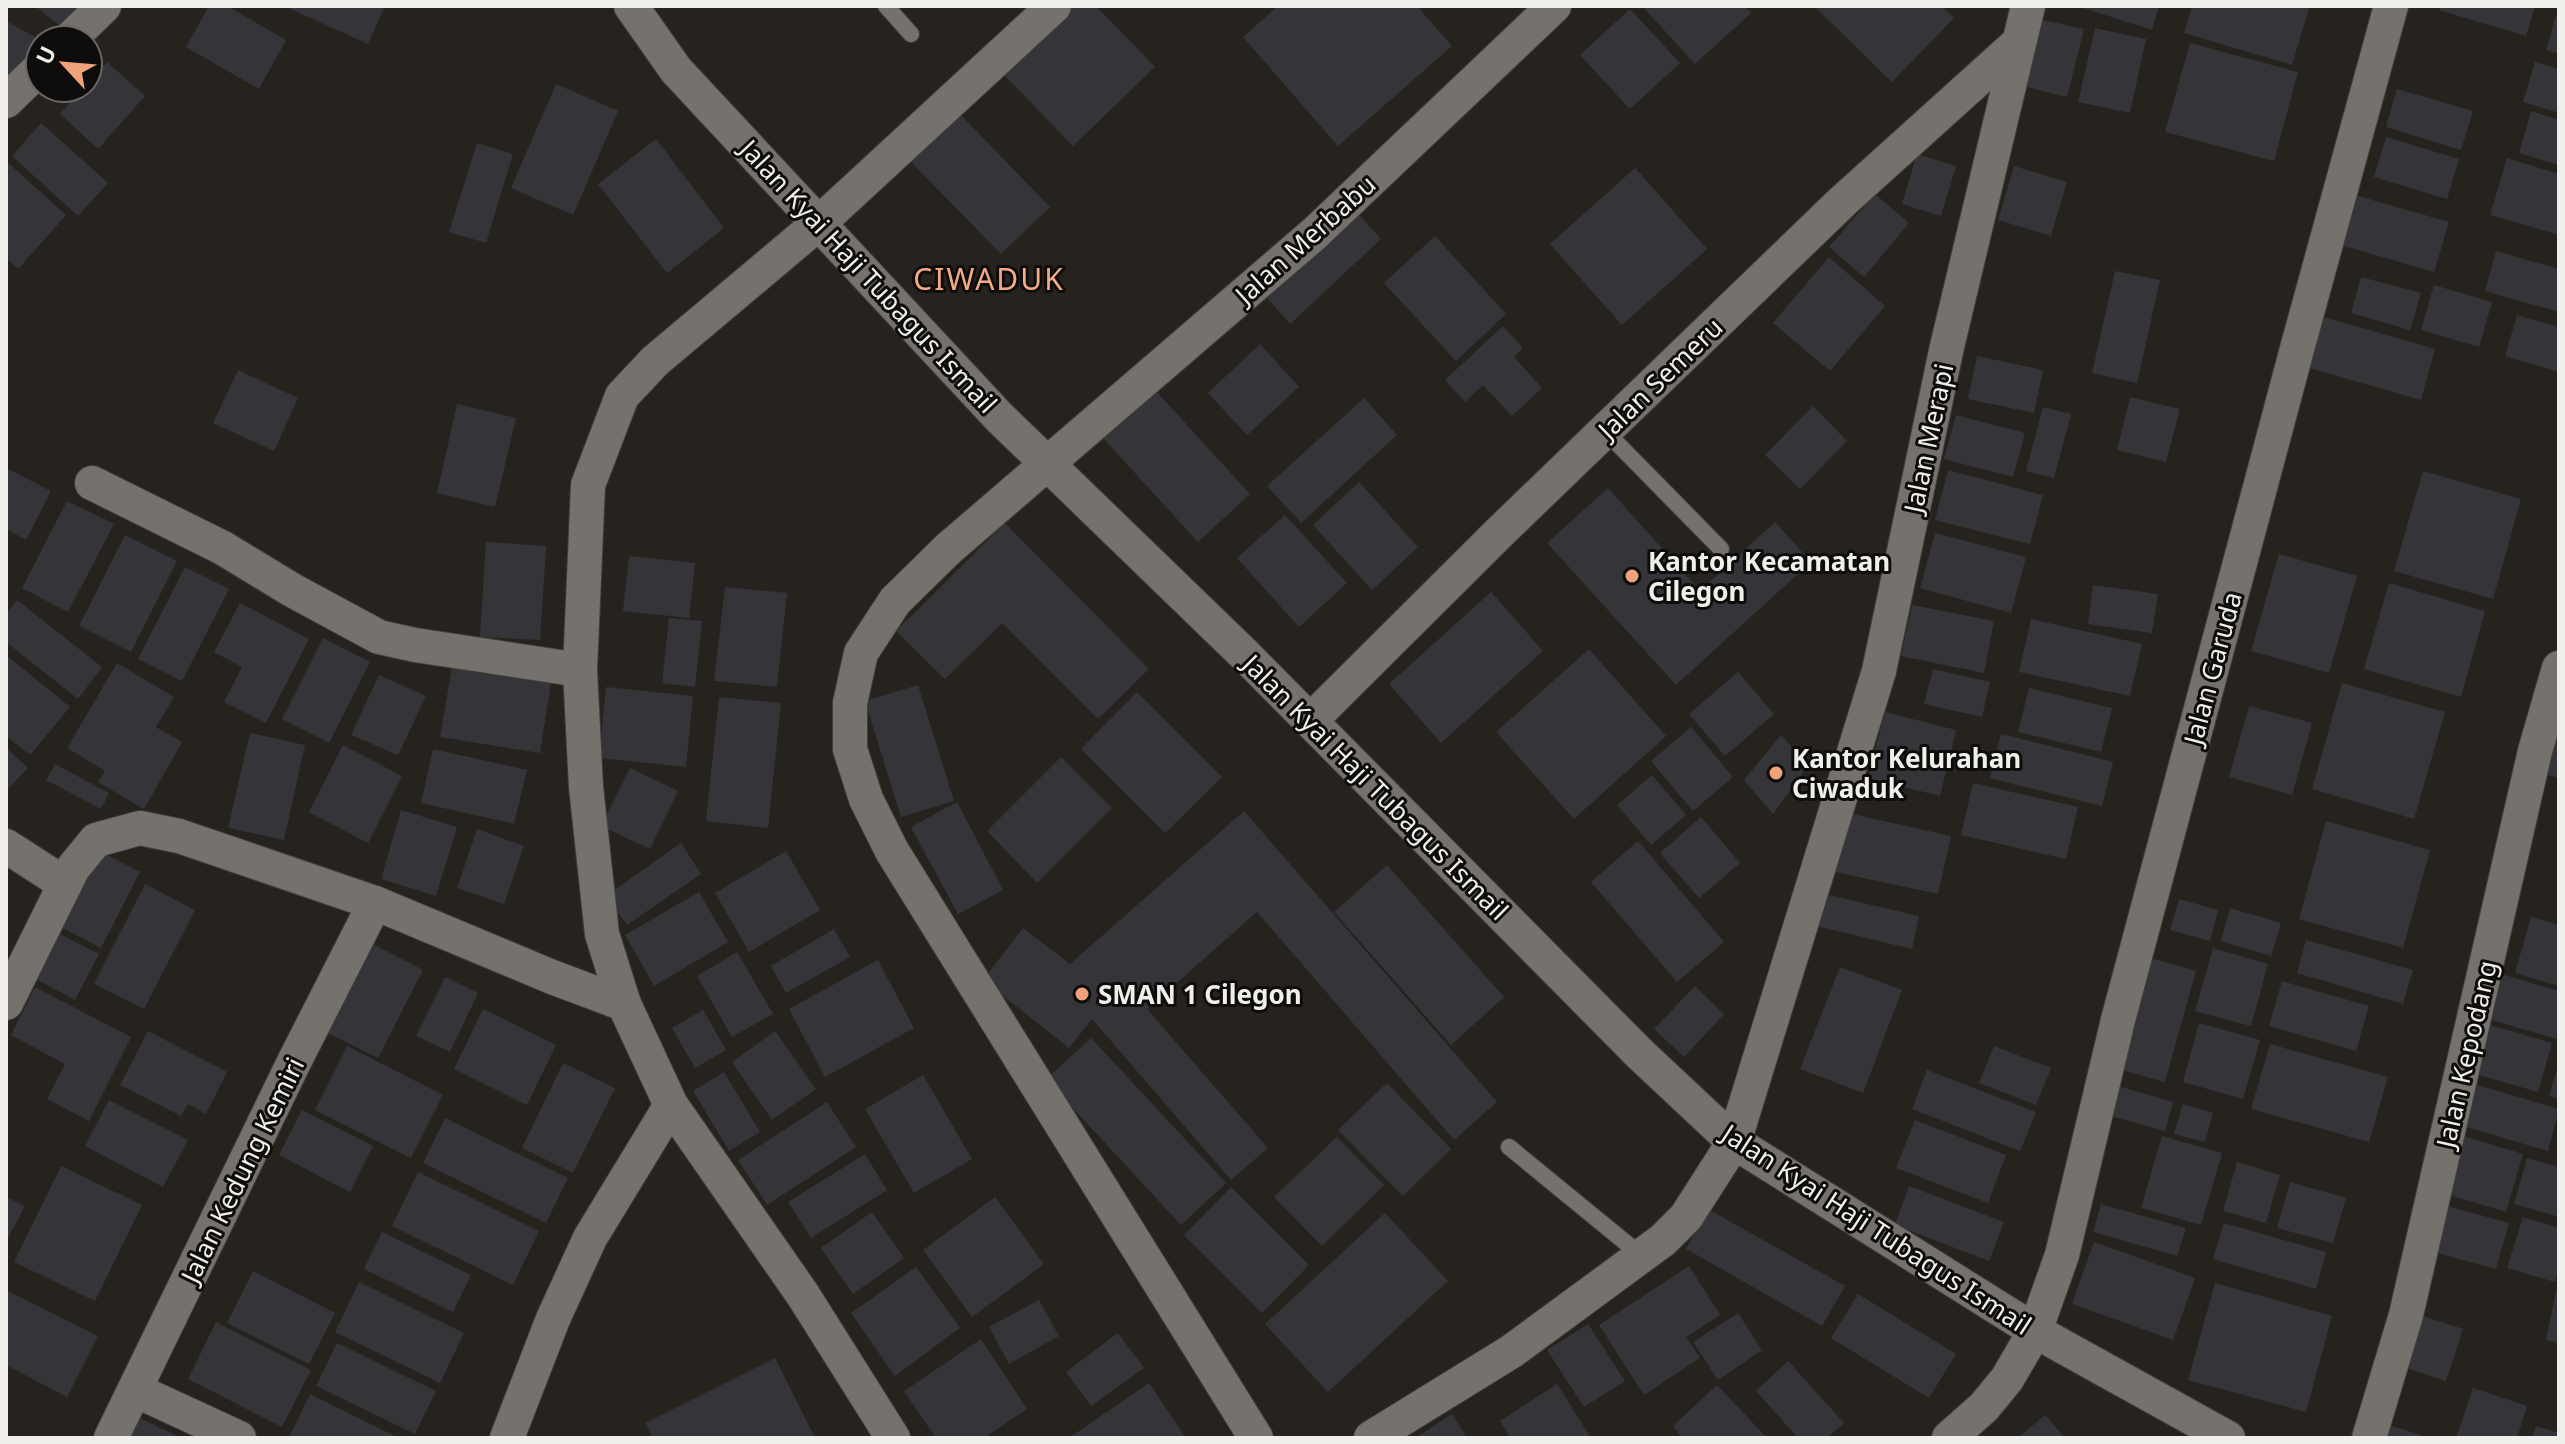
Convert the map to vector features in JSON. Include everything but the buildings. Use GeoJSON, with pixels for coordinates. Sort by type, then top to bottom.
{"type":"FeatureCollection","features":[{"type":"Feature","properties":{"kind":"street"},"geometry":{"type":"LineString","coordinates":[[85,24],[104,6]]}},
{"type":"Feature","properties":{"kind":"street","name":"Jalan Kyai Haji Tubagus Ismail"},"geometry":{"type":"LineString","coordinates":[[631,6],[676,70],[999,417],[1311,720],[1639,1053],[1734,1142],[2035,1331],[2228,1438]]}},
{"type":"Feature","properties":{"kind":"street"},"geometry":{"type":"LineString","coordinates":[[893,1438],[803,1295],[671,1105],[624,1004],[602,934],[586,787],[580,670],[588,485],[622,396],[655,361],[819,223],[1054,6]]}},
{"type":"Feature","properties":{"kind":"street","name":"Jalan Merbabu"},"geometry":{"type":"LineString","coordinates":[[1256,1438],[892,851],[866,799],[850,749],[850,703],[861,653],[895,601],[948,549],[1314,234],[1554,6]]}},
{"type":"Feature","properties":{"kind":"street","name":"Jalan Merapi"},"geometry":{"type":"LineString","coordinates":[[1371,1438],[1512,1351],[1642,1256],[1686,1217],[1734,1142],[1879,671],[1946,351],[2028,6]]}},
{"type":"Feature","properties":{"kind":"street","name":"Jalan Garuda"},"geometry":{"type":"LineString","coordinates":[[1949,1438],[1984,1407],[2007,1379],[2035,1331],[2062,1255],[2118,1020],[2391,6]]}},
{"type":"Feature","properties":{"kind":"street","name":"Jalan Semeru"},"geometry":{"type":"LineString","coordinates":[[1311,720],[1843,201],[2017,44]]}},
{"type":"Feature","properties":{"kind":"street"},"geometry":{"type":"LineString","coordinates":[[6,101],[24,84]]}},
{"type":"Feature","properties":{"kind":"street"},"geometry":{"type":"LineString","coordinates":[[92,483],[223,548],[379,637],[580,670]]}},
{"type":"Feature","properties":{"kind":"street","name":"Jalan Kepodang"},"geometry":{"type":"LineString","coordinates":[[2369,1438],[2406,1315],[2535,751],[2559,668]]}},
{"type":"Feature","properties":{"kind":"street"},"geometry":{"type":"LineString","coordinates":[[6,1003],[73,868],[96,840],[140,828],[179,836],[375,903],[624,1004]]}},
{"type":"Feature","properties":{"kind":"street"},"geometry":{"type":"LineString","coordinates":[[6,846],[65,884]]}},
{"type":"Feature","properties":{"kind":"street","name":"Jalan Kedung Kemiri"},"geometry":{"type":"LineString","coordinates":[[111,1438],[375,903]]}},
{"type":"Feature","properties":{"kind":"street"},"geometry":{"type":"LineString","coordinates":[[507,1438],[553,1319],[590,1238],[671,1105]]}},
{"type":"Feature","properties":{"kind":"street"},"geometry":{"type":"LineString","coordinates":[[135,1390],[239,1438]]}},
{"type":"Feature","properties":{"kind":"lane"},"geometry":{"type":"LineString","coordinates":[[886,6],[911,34]]}},
{"type":"Feature","properties":{"kind":"lane"},"geometry":{"type":"LineString","coordinates":[[1605,431],[1721,549]]}},
{"type":"Feature","properties":{"kind":"lane"},"geometry":{"type":"LineString","coordinates":[[1509,1147],[1642,1256]]}},
{"type":"Feature","properties":{"kind":"place","name":"Kantor Kecamatan Cilegon"},"geometry":{"type":"Point","coordinates":[1632,576]}},
{"type":"Feature","properties":{"kind":"place","name":"Kantor Kelurahan Ciwaduk"},"geometry":{"type":"Point","coordinates":[1776,773]}},
{"type":"Feature","properties":{"kind":"place","name":"SMAN 1 Cilegon"},"geometry":{"type":"Point","coordinates":[1082,994]}},
{"type":"Feature","properties":{"kind":"district","name":"CIWADUK"},"geometry":{"type":"Point","coordinates":[989,278]}}]}
